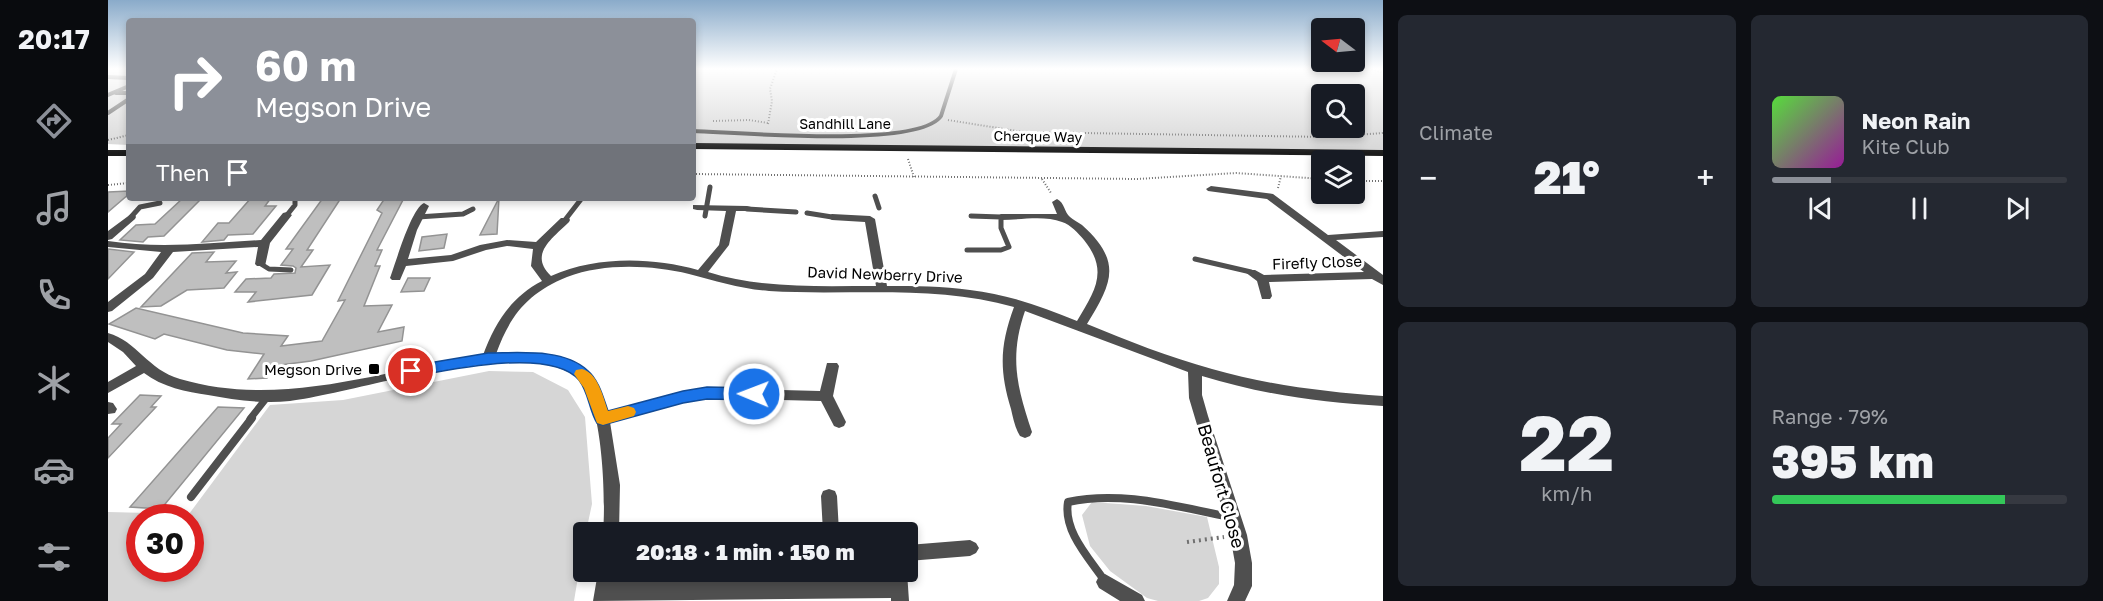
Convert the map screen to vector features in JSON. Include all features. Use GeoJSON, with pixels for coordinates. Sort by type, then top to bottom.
{"type":"FeatureCollection","features":[{"type":"Feature","properties":{"kind":"street","name":"Cherque Way"},"geometry":{"type":"LineString","coordinates":[[696,146],[1383,153]]}},
{"type":"Feature","properties":{"kind":"street"},"geometry":{"type":"LineString","coordinates":[[108,153],[126,153]]}},
{"type":"Feature","properties":{"kind":"street"},"geometry":{"type":"LineString","coordinates":[[1212,189],[1269,196],[1378,278]]}},
{"type":"Feature","properties":{"kind":"street"},"geometry":{"type":"LineString","coordinates":[[1269,196],[1278,189]]}},
{"type":"Feature","properties":{"kind":"street"},"geometry":{"type":"LineString","coordinates":[[1057,202],[1064,218],[1079,228],[1092,242],[1105,266],[1102,288],[1079,327]]}},
{"type":"Feature","properties":{"kind":"street"},"geometry":{"type":"LineString","coordinates":[[396,278],[424,206]]}},
{"type":"Feature","properties":{"kind":"street"},"geometry":{"type":"LineString","coordinates":[[700,274],[724,244],[732,208]]}},
{"type":"Feature","properties":{"kind":"street"},"geometry":{"type":"LineString","coordinates":[[879,208],[870,219],[882,290]]}},
{"type":"Feature","properties":{"kind":"street"},"geometry":{"type":"LineString","coordinates":[[703,210],[747,209]]}},
{"type":"Feature","properties":{"kind":"street"},"geometry":{"type":"LineString","coordinates":[[261,264],[260,252],[263,243],[287,215]]}},
{"type":"Feature","properties":{"kind":"street"},"geometry":{"type":"LineString","coordinates":[[108,237],[131,217]]}},
{"type":"Feature","properties":{"kind":"street"},"geometry":{"type":"LineString","coordinates":[[832,217],[870,219]]}},
{"type":"Feature","properties":{"kind":"street"},"geometry":{"type":"LineString","coordinates":[[1001,217],[1064,218]]}},
{"type":"Feature","properties":{"kind":"street"},"geometry":{"type":"LineString","coordinates":[[550,282],[537,270],[535,258],[539,246],[566,220]]}},
{"type":"Feature","properties":{"kind":"street"},"geometry":{"type":"LineString","coordinates":[[1325,238],[1383,234]]}},
{"type":"Feature","properties":{"kind":"street"},"geometry":{"type":"LineString","coordinates":[[108,244],[124,248],[170,248],[263,243]]}},
{"type":"Feature","properties":{"kind":"street"},"geometry":{"type":"LineString","coordinates":[[401,263],[453,258],[484,247],[507,243],[539,246]]}},
{"type":"Feature","properties":{"kind":"street"},"geometry":{"type":"LineString","coordinates":[[108,308],[149,276],[170,248]]}},
{"type":"Feature","properties":{"kind":"street","name":"David Newberry Drive"},"geometry":{"type":"LineString","coordinates":[[488,358],[499,328],[508,314],[518,303],[550,282],[589,268],[624,263],[654,264],[747,286],[966,292],[1021,305],[1195,370],[1299,393],[1383,401]]}},
{"type":"Feature","properties":{"kind":"street","name":"Firefly Close"},"geometry":{"type":"LineString","coordinates":[[1251,272],[1262,279],[1378,278]]}},
{"type":"Feature","properties":{"kind":"street","name":"Firefly Close"},"geometry":{"type":"LineString","coordinates":[[1262,279],[1266,296]]}},
{"type":"Feature","properties":{"kind":"street"},"geometry":{"type":"LineString","coordinates":[[1021,305],[1011,330],[1006,358],[1008,380],[1025,432]]}},
{"type":"Feature","properties":{"kind":"street"},"geometry":{"type":"LineString","coordinates":[[108,336],[134,353],[145,367],[174,383],[268,395],[287,396],[342,387],[428,367],[488,358],[534,359],[570,366],[582,374],[592,387],[603,419],[612,483],[611,522]]}},
{"type":"Feature","properties":{"kind":"street"},"geometry":{"type":"LineString","coordinates":[[832,366],[826,396],[840,422]]}},
{"type":"Feature","properties":{"kind":"street"},"geometry":{"type":"LineString","coordinates":[[108,388],[145,367]]}},
{"type":"Feature","properties":{"kind":"street","name":"Beaufort Close"},"geometry":{"type":"LineString","coordinates":[[1195,370],[1195,396],[1234,518],[1244,565],[1244,584],[1236,601]]}},
{"type":"Feature","properties":{"kind":"street"},"geometry":{"type":"LineString","coordinates":[[603,419],[683,397],[707,393],[826,396]]}},
{"type":"Feature","properties":{"kind":"street"},"geometry":{"type":"LineString","coordinates":[[829,496],[830,522]]}},
{"type":"Feature","properties":{"kind":"street"},"geometry":{"type":"LineString","coordinates":[[918,552],[970,548]]}},
{"type":"Feature","properties":{"kind":"street"},"geometry":{"type":"LineString","coordinates":[[603,596],[803,582]]}},
{"type":"Feature","properties":{"kind":"street"},"geometry":{"type":"LineString","coordinates":[[851,582],[899,587]]}},
{"type":"Feature","properties":{"kind":"street"},"geometry":{"type":"LineString","coordinates":[[1106,582],[1136,601]]}},
{"type":"Feature","properties":{"kind":"lane"},"geometry":{"type":"LineString","coordinates":[[940,119],[947,97]]}},
{"type":"Feature","properties":{"kind":"lane"},"geometry":{"type":"LineString","coordinates":[[108,113],[126,101]]}},
{"type":"Feature","properties":{"kind":"lane","name":"Sandhill Lane"},"geometry":{"type":"LineString","coordinates":[[696,131],[900,134],[932,126],[940,119]]}},
{"type":"Feature","properties":{"kind":"lane"},"geometry":{"type":"LineString","coordinates":[[703,210],[710,187]]}},
{"type":"Feature","properties":{"kind":"lane"},"geometry":{"type":"LineString","coordinates":[[875,196],[879,208]]}},
{"type":"Feature","properties":{"kind":"lane"},"geometry":{"type":"LineString","coordinates":[[287,215],[295,205],[295,201]]}},
{"type":"Feature","properties":{"kind":"lane"},"geometry":{"type":"LineString","coordinates":[[566,220],[580,201]]}},
{"type":"Feature","properties":{"kind":"lane"},"geometry":{"type":"LineString","coordinates":[[131,217],[140,207],[160,203]]}},
{"type":"Feature","properties":{"kind":"lane"},"geometry":{"type":"LineString","coordinates":[[418,218],[463,214],[473,209]]}},
{"type":"Feature","properties":{"kind":"lane"},"geometry":{"type":"LineString","coordinates":[[747,209],[796,212]]}},
{"type":"Feature","properties":{"kind":"lane"},"geometry":{"type":"LineString","coordinates":[[807,213],[832,217]]}},
{"type":"Feature","properties":{"kind":"lane"},"geometry":{"type":"LineString","coordinates":[[967,250],[1002,250],[1009,247],[1001,228],[1001,217],[971,216]]}},
{"type":"Feature","properties":{"kind":"lane"},"geometry":{"type":"LineString","coordinates":[[1195,258],[1251,272]]}},
{"type":"Feature","properties":{"kind":"lane"},"geometry":{"type":"LineString","coordinates":[[261,264],[269,269],[291,270]]}},
{"type":"Feature","properties":{"kind":"lane"},"geometry":{"type":"LineString","coordinates":[[192,497],[268,395]]}},
{"type":"Feature","properties":{"kind":"lane"},"geometry":{"type":"LineString","coordinates":[[1106,582],[1069,526],[1065,509],[1068,502],[1080,498],[1116,498],[1234,518]]}},
{"type":"Feature","properties":{"kind":"path"},"geometry":{"type":"LineString","coordinates":[[771,97],[768,123],[773,133]]}},
{"type":"Feature","properties":{"kind":"path"},"geometry":{"type":"LineString","coordinates":[[940,119],[985,124],[1023,132],[1327,137],[1383,133]]}},
{"type":"Feature","properties":{"kind":"path"},"geometry":{"type":"LineString","coordinates":[[708,121],[749,120],[768,123]]}},
{"type":"Feature","properties":{"kind":"path"},"geometry":{"type":"LineString","coordinates":[[108,140],[126,136]]}},
{"type":"Feature","properties":{"kind":"path"},"geometry":{"type":"LineString","coordinates":[[904,148],[914,177]]}},
{"type":"Feature","properties":{"kind":"path"},"geometry":{"type":"LineString","coordinates":[[696,174],[1137,179],[1236,173],[1311,178]]}},
{"type":"Feature","properties":{"kind":"path"},"geometry":{"type":"LineString","coordinates":[[1278,189],[1281,176]]}},
{"type":"Feature","properties":{"kind":"path"},"geometry":{"type":"LineString","coordinates":[[1042,179],[1057,202]]}},
{"type":"Feature","properties":{"kind":"path"},"geometry":{"type":"LineString","coordinates":[[1365,181],[1383,181]]}},
{"type":"Feature","properties":{"kind":"path"},"geometry":{"type":"LineString","coordinates":[[108,185],[126,183]]}},
{"type":"Feature","properties":{"kind":"path"},"geometry":{"type":"LineString","coordinates":[[1187,542],[1238,536]]}},
{"type":"Feature","properties":{"kind":"shaded area"},"geometry":{"type":"Polygon","coordinates":[[[108,97],[126,97],[126,145],[108,144],[108,97]]]}},
{"type":"Feature","properties":{"kind":"shaded area"},"geometry":{"type":"Polygon","coordinates":[[[696,97],[1311,97],[1311,138],[1365,138],[1365,97],[1383,97],[1383,153],[1365,153],[1365,150],[1311,150],[1311,152],[696,147],[696,97]]]}},
{"type":"Feature","properties":{"kind":"shaded area"},"geometry":{"type":"Polygon","coordinates":[[[489,371],[533,372],[568,390],[585,417],[592,504],[588,522],[573,522],[573,582],[577,582],[574,601],[108,601],[108,512],[126,512],[126,582],[204,582],[204,504],[196,504],[270,405],[343,400],[489,371]]]}},
{"type":"Feature","properties":{"kind":"shaded area"},"geometry":{"type":"Polygon","coordinates":[[[1092,502],[1146,506],[1207,517],[1219,567],[1219,584],[1208,598],[1199,601],[1158,601],[1147,598],[1110,571],[1090,546],[1082,515],[1092,502]]]}},
{"type":"Feature","properties":{"kind":"building"},"geometry":{"type":"Polygon","coordinates":[[[126,191],[126,197],[108,212],[108,192],[126,191]]]}},
{"type":"Feature","properties":{"kind":"building"},"geometry":{"type":"Polygon","coordinates":[[[180,201],[199,201],[164,236],[148,237],[143,242],[120,240],[136,225],[155,224],[180,201]]]}},
{"type":"Feature","properties":{"kind":"building"},"geometry":{"type":"Polygon","coordinates":[[[248,201],[269,201],[265,206],[276,206],[253,234],[228,235],[224,240],[202,242],[218,223],[229,223],[248,201]]]}},
{"type":"Feature","properties":{"kind":"building"},"geometry":{"type":"Polygon","coordinates":[[[321,201],[339,201],[307,250],[313,250],[301,267],[330,265],[312,295],[248,302],[256,292],[235,292],[246,279],[271,278],[274,274],[295,273],[296,268],[293,266],[281,265],[293,249],[286,249],[321,201]]]}},
{"type":"Feature","properties":{"kind":"building"},"geometry":{"type":"Polygon","coordinates":[[[383,201],[402,201],[377,250],[382,250],[375,266],[380,266],[364,306],[392,305],[378,332],[404,327],[402,341],[311,361],[273,366],[267,378],[248,379],[264,354],[227,350],[164,334],[155,339],[109,324],[136,308],[243,333],[288,336],[281,346],[322,341],[345,300],[338,301],[382,213],[377,210],[383,201]]]}},
{"type":"Feature","properties":{"kind":"building"},"geometry":{"type":"Polygon","coordinates":[[[497,201],[499,201],[497,234],[480,235],[497,201]]]}},
{"type":"Feature","properties":{"kind":"building"},"geometry":{"type":"Polygon","coordinates":[[[447,234],[444,248],[419,251],[422,237],[447,234]]]}},
{"type":"Feature","properties":{"kind":"building"},"geometry":{"type":"Polygon","coordinates":[[[108,249],[134,252],[108,279],[108,249]]]}},
{"type":"Feature","properties":{"kind":"building"},"geometry":{"type":"Polygon","coordinates":[[[214,252],[206,262],[236,261],[226,273],[237,272],[224,288],[187,290],[161,306],[141,307],[192,253],[214,252]]]}},
{"type":"Feature","properties":{"kind":"building"},"geometry":{"type":"Polygon","coordinates":[[[408,278],[430,278],[424,291],[401,292],[408,278]]]}},
{"type":"Feature","properties":{"kind":"building"},"geometry":{"type":"Polygon","coordinates":[[[140,395],[161,396],[151,407],[156,407],[108,458],[108,438],[121,424],[112,424],[140,395]]]}},
{"type":"Feature","properties":{"kind":"building"},"geometry":{"type":"Polygon","coordinates":[[[218,407],[244,408],[165,504],[133,504],[218,407]]]}},
{"type":"Feature","properties":{"kind":"slow traffic"},"geometry":{"type":"LineString","coordinates":[[582,374],[592,387],[603,419],[628,412]]}},
{"type":"Feature","properties":{"kind":"place","name":"Megson Drive"},"geometry":{"type":"Point","coordinates":[374,369]}},
{"type":"Feature","properties":{"kind":"route"},"geometry":{"type":"LineString","coordinates":[[411,371],[488,358],[557,362],[570,366],[582,374],[592,387],[603,419],[683,397],[707,393],[754,394]]}}]}
